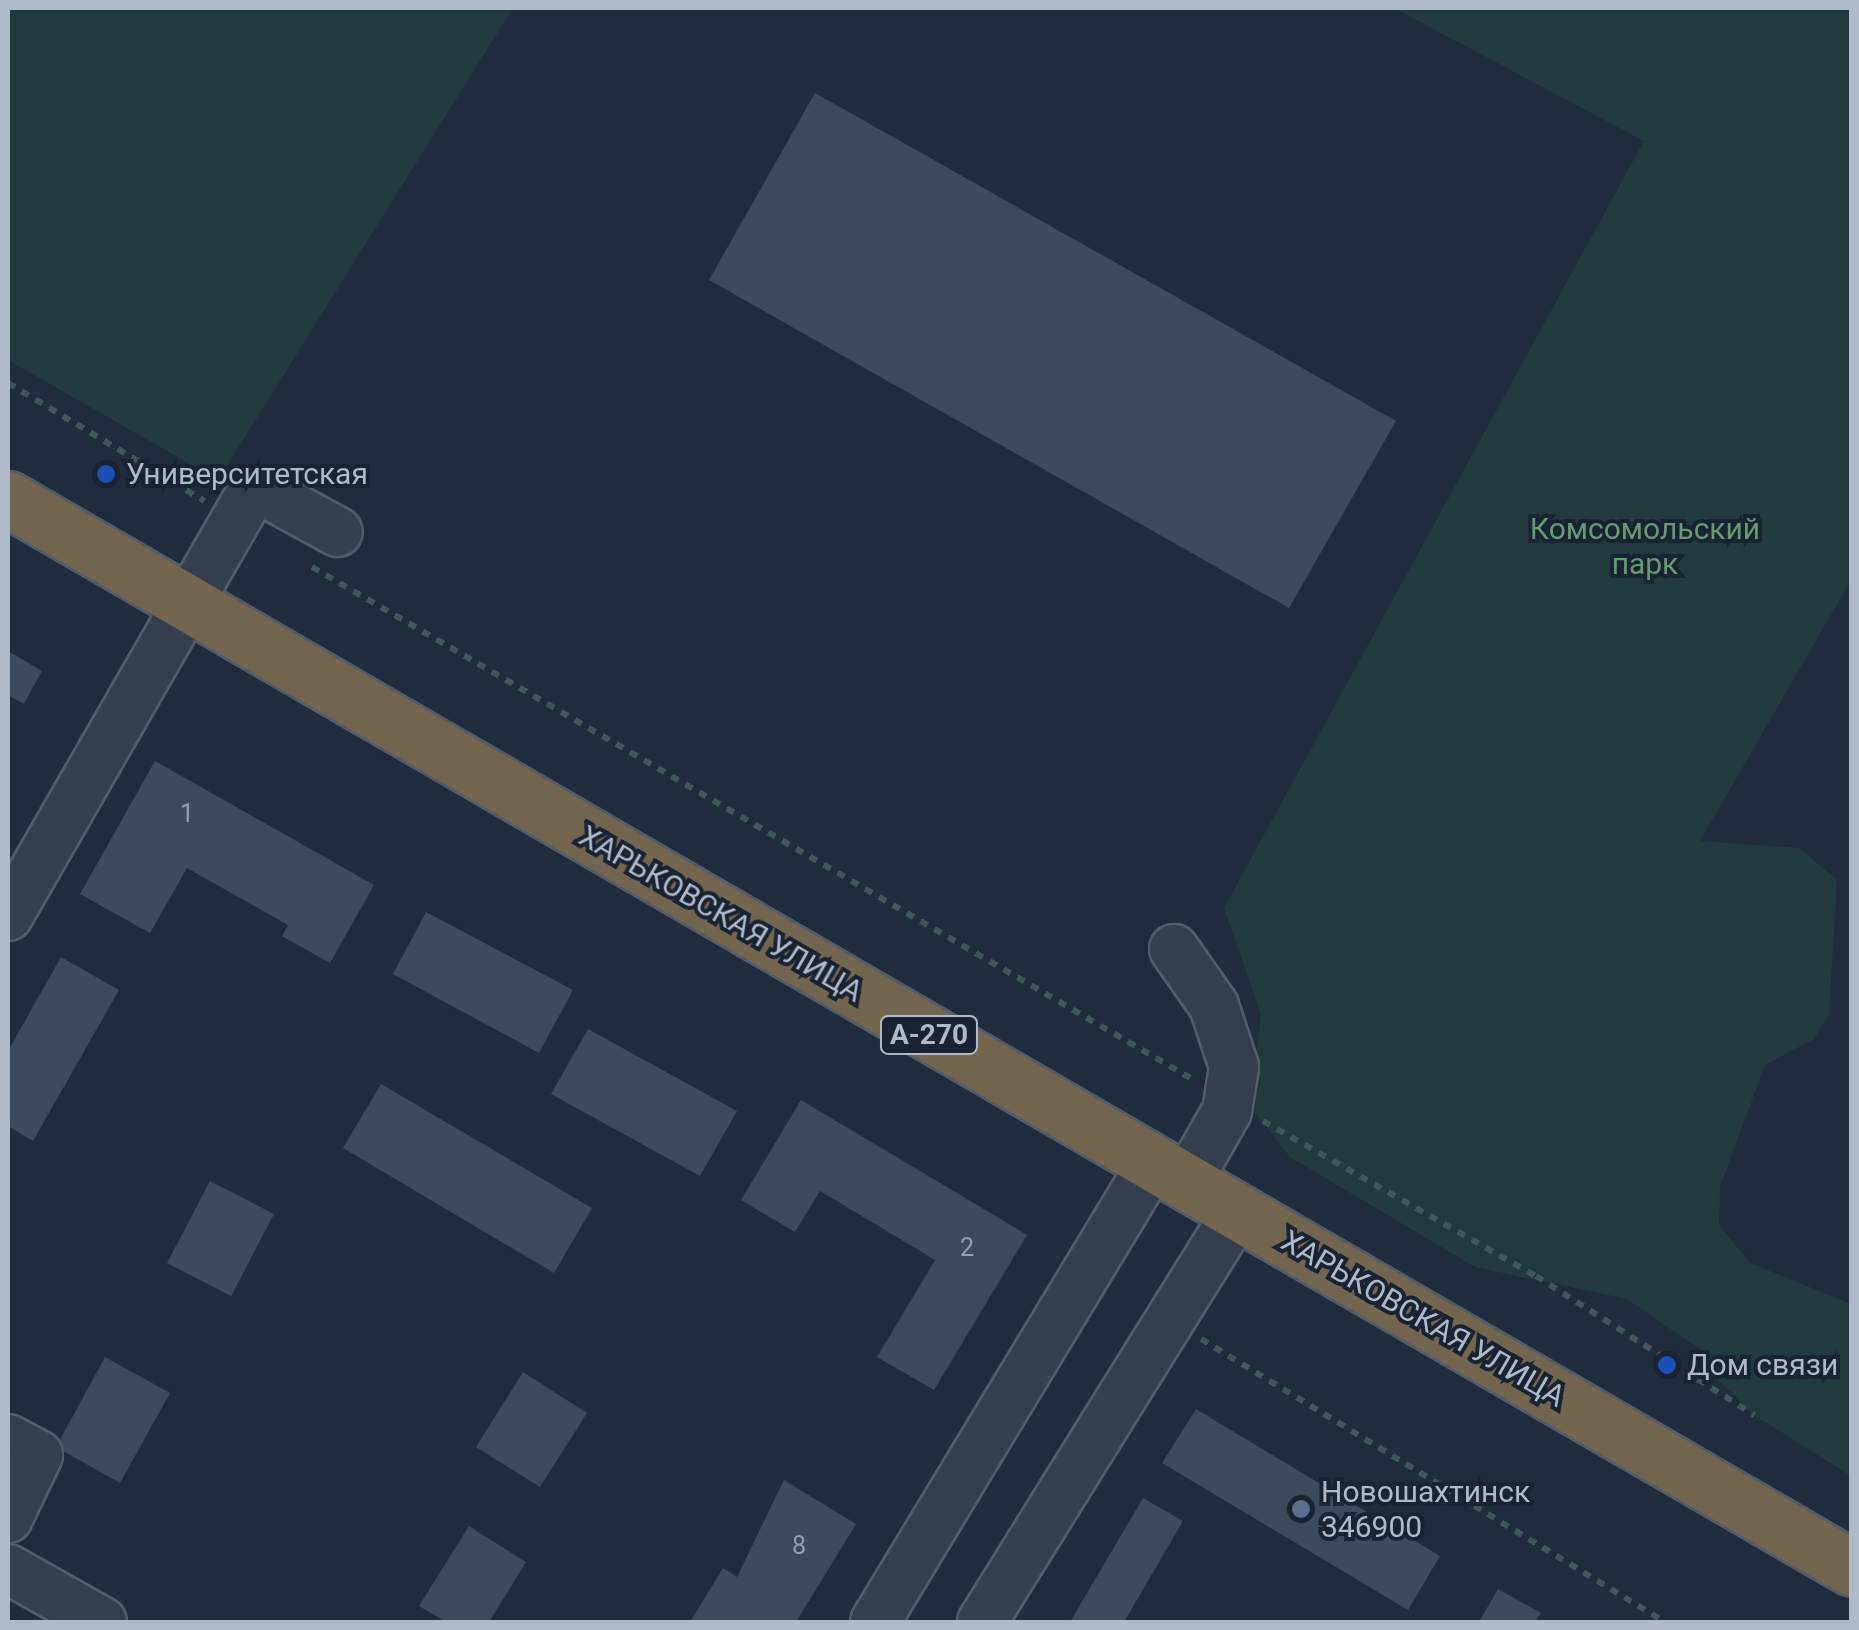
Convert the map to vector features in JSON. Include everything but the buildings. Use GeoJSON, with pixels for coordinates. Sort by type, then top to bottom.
{"type":"FeatureCollection","features":[{"type":"Feature","properties":{"kind":"highway","name":"ХАРЬКОВСКАЯ УЛИЦА"},"geometry":{"type":"LineString","coordinates":[[8,498],[1852,1568]]}},
{"type":"Feature","properties":{"kind":"street"},"geometry":{"type":"LineString","coordinates":[[8,916],[189,606],[234,519],[260,492],[338,532]]}},
{"type":"Feature","properties":{"kind":"street"},"geometry":{"type":"LineString","coordinates":[[875,1622],[1169,1173],[1229,1101],[1226,1036],[1198,975],[1174,949]]}},
{"type":"Feature","properties":{"kind":"street"},"geometry":{"type":"LineString","coordinates":[[982,1622],[1237,1212]]}},
{"type":"Feature","properties":{"kind":"street"},"geometry":{"type":"LineString","coordinates":[[8,1439],[38,1455],[8,1518]]}},
{"type":"Feature","properties":{"kind":"street"},"geometry":{"type":"LineString","coordinates":[[8,1569],[102,1622]]}},
{"type":"Feature","properties":{"kind":"path"},"geometry":{"type":"LineString","coordinates":[[8,383],[234,519]]}},
{"type":"Feature","properties":{"kind":"path"},"geometry":{"type":"LineString","coordinates":[[292,556],[1536,1276],[1754,1415]]}},
{"type":"Feature","properties":{"kind":"path"},"geometry":{"type":"LineString","coordinates":[[1171,1319],[1666,1622]]}},
{"type":"Feature","properties":{"kind":"green space"},"geometry":{"type":"Polygon","coordinates":[[[8,8],[513,8],[218,480],[8,360],[8,8]]]}},
{"type":"Feature","properties":{"kind":"green space","name":"Комсомольский парк"},"geometry":{"type":"Polygon","coordinates":[[[1394,8],[1851,8],[1851,580],[1700,841],[1799,848],[1837,880],[1829,1014],[1814,1039],[1765,1065],[1720,1187],[1719,1225],[1750,1263],[1851,1304],[1851,1476],[1754,1415],[1709,1371],[1701,1350],[1627,1299],[1475,1267],[1290,1157],[1250,1106],[1261,1014],[1224,908],[1644,141],[1394,8]]]}},
{"type":"Feature","properties":{"kind":"place","name":"Университетская"},"geometry":{"type":"Point","coordinates":[106,474]}},
{"type":"Feature","properties":{"kind":"place","name":"Дом связи"},"geometry":{"type":"Point","coordinates":[1667,1365]}},
{"type":"Feature","properties":{"kind":"place","name":"Новошахтинск 346900"},"geometry":{"type":"Point","coordinates":[1301,1509]}}]}
